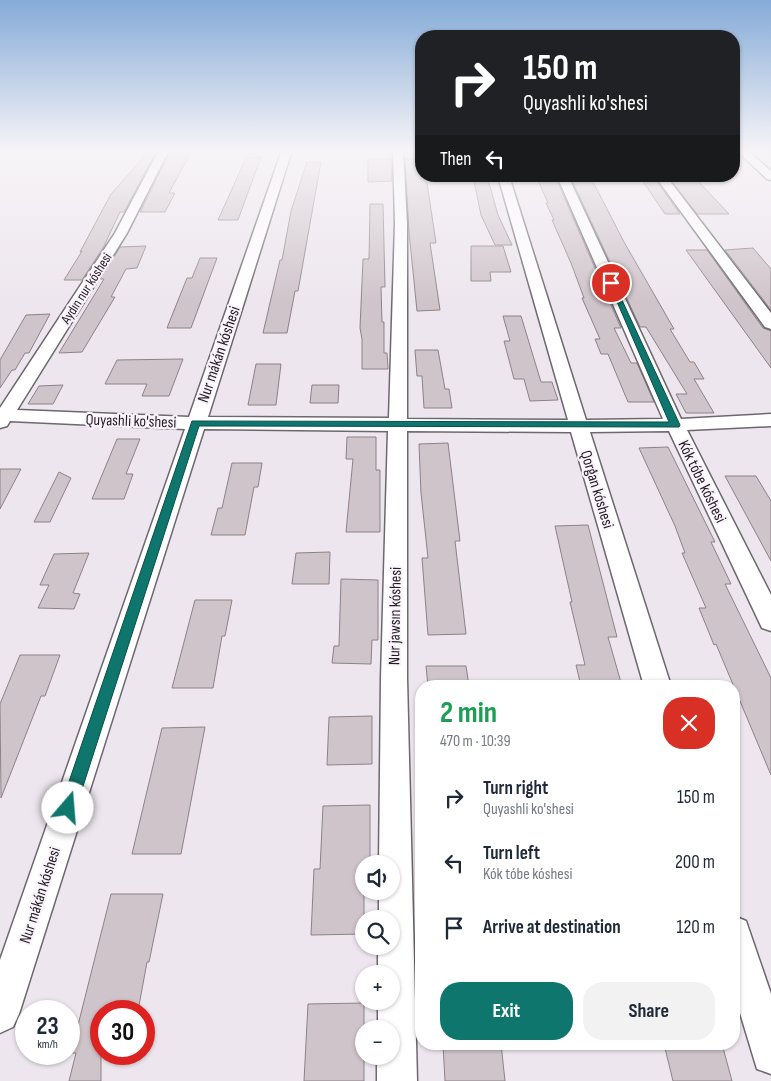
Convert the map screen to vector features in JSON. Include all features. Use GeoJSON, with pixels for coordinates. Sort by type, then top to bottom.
{"type":"FeatureCollection","features":[{"type":"Feature","properties":{"kind":"street","name":"Aydın nur kóshesi"},"geometry":{"type":"LineString","coordinates":[[2,418],[121,233],[138,200]]}},
{"type":"Feature","properties":{"kind":"street","name":"Nur mákán kóshesi"},"geometry":{"type":"LineString","coordinates":[[0,1014],[270,200]]}},
{"type":"Feature","properties":{"kind":"street","name":"Nur jawsın kóshesi"},"geometry":{"type":"LineString","coordinates":[[397,1081],[394,678],[400,200]]}},
{"type":"Feature","properties":{"kind":"street","name":"Qorǵan kóshesi"},"geometry":{"type":"LineString","coordinates":[[510,200],[656,680]]}},
{"type":"Feature","properties":{"kind":"street","name":"Kók tóbe kóshesi"},"geometry":{"type":"LineString","coordinates":[[573,200],[676,425],[771,620]]}},
{"type":"Feature","properties":{"kind":"street"},"geometry":{"type":"LineString","coordinates":[[678,200],[771,324]]}},
{"type":"Feature","properties":{"kind":"street","name":"Quyashli ko'shesi"},"geometry":{"type":"LineString","coordinates":[[2,418],[195,423],[578,426],[676,425],[771,420]]}},
{"type":"Feature","properties":{"kind":"street"},"geometry":{"type":"LineString","coordinates":[[740,953],[771,1055]]}},
{"type":"Feature","properties":{"kind":"building"},"geometry":{"type":"Polygon","coordinates":[[[108,200],[130,200],[124,212],[120,212],[103,248],[82,280],[64,280],[82,251],[80,252],[108,200]]]}},
{"type":"Feature","properties":{"kind":"building"},"geometry":{"type":"Polygon","coordinates":[[[146,200],[171,200],[165,212],[140,212],[146,200]]]}},
{"type":"Feature","properties":{"kind":"building"},"geometry":{"type":"Polygon","coordinates":[[[227,200],[245,200],[238,220],[218,220],[227,200]]]}},
{"type":"Feature","properties":{"kind":"building"},"geometry":{"type":"Polygon","coordinates":[[[294,200],[314,200],[298,291],[295,291],[287,333],[263,333],[280,260],[282,260],[294,200]]]}},
{"type":"Feature","properties":{"kind":"building"},"geometry":{"type":"Polygon","coordinates":[[[407,200],[430,200],[436,243],[430,243],[440,310],[417,311],[407,200]]]}},
{"type":"Feature","properties":{"kind":"building"},"geometry":{"type":"Polygon","coordinates":[[[478,200],[494,200],[498,215],[512,245],[495,245],[481,215],[478,200]]]}},
{"type":"Feature","properties":{"kind":"building"},"geometry":{"type":"Polygon","coordinates":[[[547,200],[566,200],[621,328],[614,328],[631,363],[637,363],[654,402],[628,402],[608,354],[601,354],[595,339],[600,339],[582,298],[584,298],[571,263],[552,220],[554,220],[546,203],[548,203],[547,200]]]}},
{"type":"Feature","properties":{"kind":"building"},"geometry":{"type":"Polygon","coordinates":[[[581,200],[603,200],[674,329],[670,329],[690,362],[694,362],[704,379],[694,379],[714,413],[686,413],[676,394],[687,394],[646,327],[640,327],[581,200]]]}},
{"type":"Feature","properties":{"kind":"building"},"geometry":{"type":"Polygon","coordinates":[[[656,200],[670,200],[680,214],[665,214],[656,200]]]}},
{"type":"Feature","properties":{"kind":"building"},"geometry":{"type":"Polygon","coordinates":[[[687,200],[716,200],[729,214],[697,214],[687,200]]]}},
{"type":"Feature","properties":{"kind":"building"},"geometry":{"type":"Polygon","coordinates":[[[370,204],[383,204],[385,287],[381,287],[382,322],[384,322],[384,353],[387,353],[388,369],[362,369],[360,328],[363,259],[369,259],[370,204]]]}},
{"type":"Feature","properties":{"kind":"building"},"geometry":{"type":"Polygon","coordinates":[[[146,246],[137,268],[126,269],[111,297],[115,297],[82,352],[59,353],[104,279],[100,279],[120,247],[146,246]]]}},
{"type":"Feature","properties":{"kind":"building"},"geometry":{"type":"Polygon","coordinates":[[[471,246],[503,246],[511,272],[490,272],[491,281],[471,281],[471,246]]]}},
{"type":"Feature","properties":{"kind":"building"},"geometry":{"type":"Polygon","coordinates":[[[753,248],[771,269],[771,310],[725,250],[753,248]]]}},
{"type":"Feature","properties":{"kind":"building"},"geometry":{"type":"Polygon","coordinates":[[[686,250],[707,250],[763,328],[771,331],[771,368],[686,250]]]}},
{"type":"Feature","properties":{"kind":"building"},"geometry":{"type":"Polygon","coordinates":[[[200,258],[217,258],[191,328],[167,328],[187,278],[192,278],[200,258]]]}},
{"type":"Feature","properties":{"kind":"building"},"geometry":{"type":"Polygon","coordinates":[[[50,314],[29,353],[25,353],[15,370],[12,370],[0,388],[0,360],[26,315],[50,314]]]}},
{"type":"Feature","properties":{"kind":"building"},"geometry":{"type":"Polygon","coordinates":[[[503,316],[521,316],[541,382],[552,382],[558,400],[530,401],[524,379],[514,379],[504,341],[510,341],[503,316]]]}},
{"type":"Feature","properties":{"kind":"building"},"geometry":{"type":"Polygon","coordinates":[[[415,350],[438,350],[445,389],[449,389],[452,408],[424,408],[422,376],[417,376],[415,350]]]}},
{"type":"Feature","properties":{"kind":"building"},"geometry":{"type":"Polygon","coordinates":[[[183,359],[169,396],[142,396],[147,384],[105,384],[117,360],[183,359]]]}},
{"type":"Feature","properties":{"kind":"building"},"geometry":{"type":"Polygon","coordinates":[[[256,364],[281,364],[276,405],[248,405],[256,364]]]}},
{"type":"Feature","properties":{"kind":"building"},"geometry":{"type":"Polygon","coordinates":[[[63,385],[53,404],[28,404],[39,386],[63,385]]]}},
{"type":"Feature","properties":{"kind":"building"},"geometry":{"type":"Polygon","coordinates":[[[312,385],[339,385],[338,403],[310,403],[312,385]]]}},
{"type":"Feature","properties":{"kind":"building"},"geometry":{"type":"Polygon","coordinates":[[[347,437],[376,437],[376,470],[380,470],[380,532],[346,532],[353,459],[346,459],[347,437]]]}},
{"type":"Feature","properties":{"kind":"building"},"geometry":{"type":"Polygon","coordinates":[[[117,439],[140,439],[126,474],[133,474],[124,499],[92,499],[117,439]]]}},
{"type":"Feature","properties":{"kind":"building"},"geometry":{"type":"Polygon","coordinates":[[[448,443],[460,541],[455,541],[466,634],[428,635],[422,558],[428,558],[421,493],[419,444],[448,443]]]}},
{"type":"Feature","properties":{"kind":"building"},"geometry":{"type":"Polygon","coordinates":[[[668,447],[715,542],[711,542],[731,584],[725,584],[771,678],[771,775],[740,701],[740,680],[731,680],[716,644],[714,645],[699,608],[706,608],[682,553],[685,553],[675,526],[639,448],[668,447]]]}},
{"type":"Feature","properties":{"kind":"building"},"geometry":{"type":"Polygon","coordinates":[[[232,463],[262,463],[258,487],[254,487],[245,535],[211,535],[218,508],[222,508],[232,463]]]}},
{"type":"Feature","properties":{"kind":"building"},"geometry":{"type":"Polygon","coordinates":[[[0,469],[21,469],[0,509],[0,469]]]}},
{"type":"Feature","properties":{"kind":"building"},"geometry":{"type":"Polygon","coordinates":[[[59,472],[71,478],[50,522],[34,522],[59,472]]]}},
{"type":"Feature","properties":{"kind":"building"},"geometry":{"type":"Polygon","coordinates":[[[725,476],[756,476],[771,501],[771,561],[725,476]]]}},
{"type":"Feature","properties":{"kind":"building"},"geometry":{"type":"Polygon","coordinates":[[[588,525],[617,637],[608,637],[620,680],[580,680],[576,665],[585,665],[555,526],[588,525]]]}},
{"type":"Feature","properties":{"kind":"building"},"geometry":{"type":"Polygon","coordinates":[[[330,552],[329,584],[292,584],[296,553],[330,552]]]}},
{"type":"Feature","properties":{"kind":"building"},"geometry":{"type":"Polygon","coordinates":[[[89,553],[73,593],[80,594],[74,609],[38,608],[49,585],[40,585],[54,554],[89,553]]]}},
{"type":"Feature","properties":{"kind":"building"},"geometry":{"type":"Polygon","coordinates":[[[341,579],[378,580],[378,640],[372,640],[371,664],[332,663],[334,646],[339,646],[341,579]]]}},
{"type":"Feature","properties":{"kind":"building"},"geometry":{"type":"Polygon","coordinates":[[[195,600],[232,600],[225,636],[222,636],[213,688],[172,688],[195,600]]]}},
{"type":"Feature","properties":{"kind":"building"},"geometry":{"type":"Polygon","coordinates":[[[20,655],[60,655],[45,696],[41,696],[1,798],[0,704],[20,655]]]}},
{"type":"Feature","properties":{"kind":"building"},"geometry":{"type":"Polygon","coordinates":[[[426,666],[466,666],[468,680],[427,680],[426,666]]]}},
{"type":"Feature","properties":{"kind":"building"},"geometry":{"type":"Polygon","coordinates":[[[372,716],[372,764],[327,765],[329,717],[372,716]]]}},
{"type":"Feature","properties":{"kind":"building"},"geometry":{"type":"Polygon","coordinates":[[[205,727],[181,854],[132,854],[162,728],[205,727]]]}},
{"type":"Feature","properties":{"kind":"building"},"geometry":{"type":"Polygon","coordinates":[[[370,805],[370,855],[355,855],[355,900],[364,900],[364,910],[355,910],[355,934],[311,935],[314,869],[320,869],[323,806],[370,805]]]}},
{"type":"Feature","properties":{"kind":"building"},"geometry":{"type":"Polygon","coordinates":[[[111,894],[163,894],[140,1000],[90,1000],[90,1065],[101,1065],[101,1081],[69,1081],[73,1065],[80,1065],[80,1017],[111,894]]]}},
{"type":"Feature","properties":{"kind":"building"},"geometry":{"type":"Polygon","coordinates":[[[355,1003],[355,1010],[364,1010],[364,1020],[355,1020],[355,1065],[364,1065],[364,1081],[304,1081],[308,1004],[355,1003]]]}},
{"type":"Feature","properties":{"kind":"building"},"geometry":{"type":"Polygon","coordinates":[[[443,1050],[502,1050],[505,1081],[445,1081],[443,1050]]]}},
{"type":"Feature","properties":{"kind":"building"},"geometry":{"type":"Polygon","coordinates":[[[665,1050],[724,1050],[732,1081],[673,1081],[665,1050]]]}},
{"type":"Feature","properties":{"kind":"route"},"geometry":{"type":"LineString","coordinates":[[68,808],[195,423],[676,425],[611,283]]}}]}
